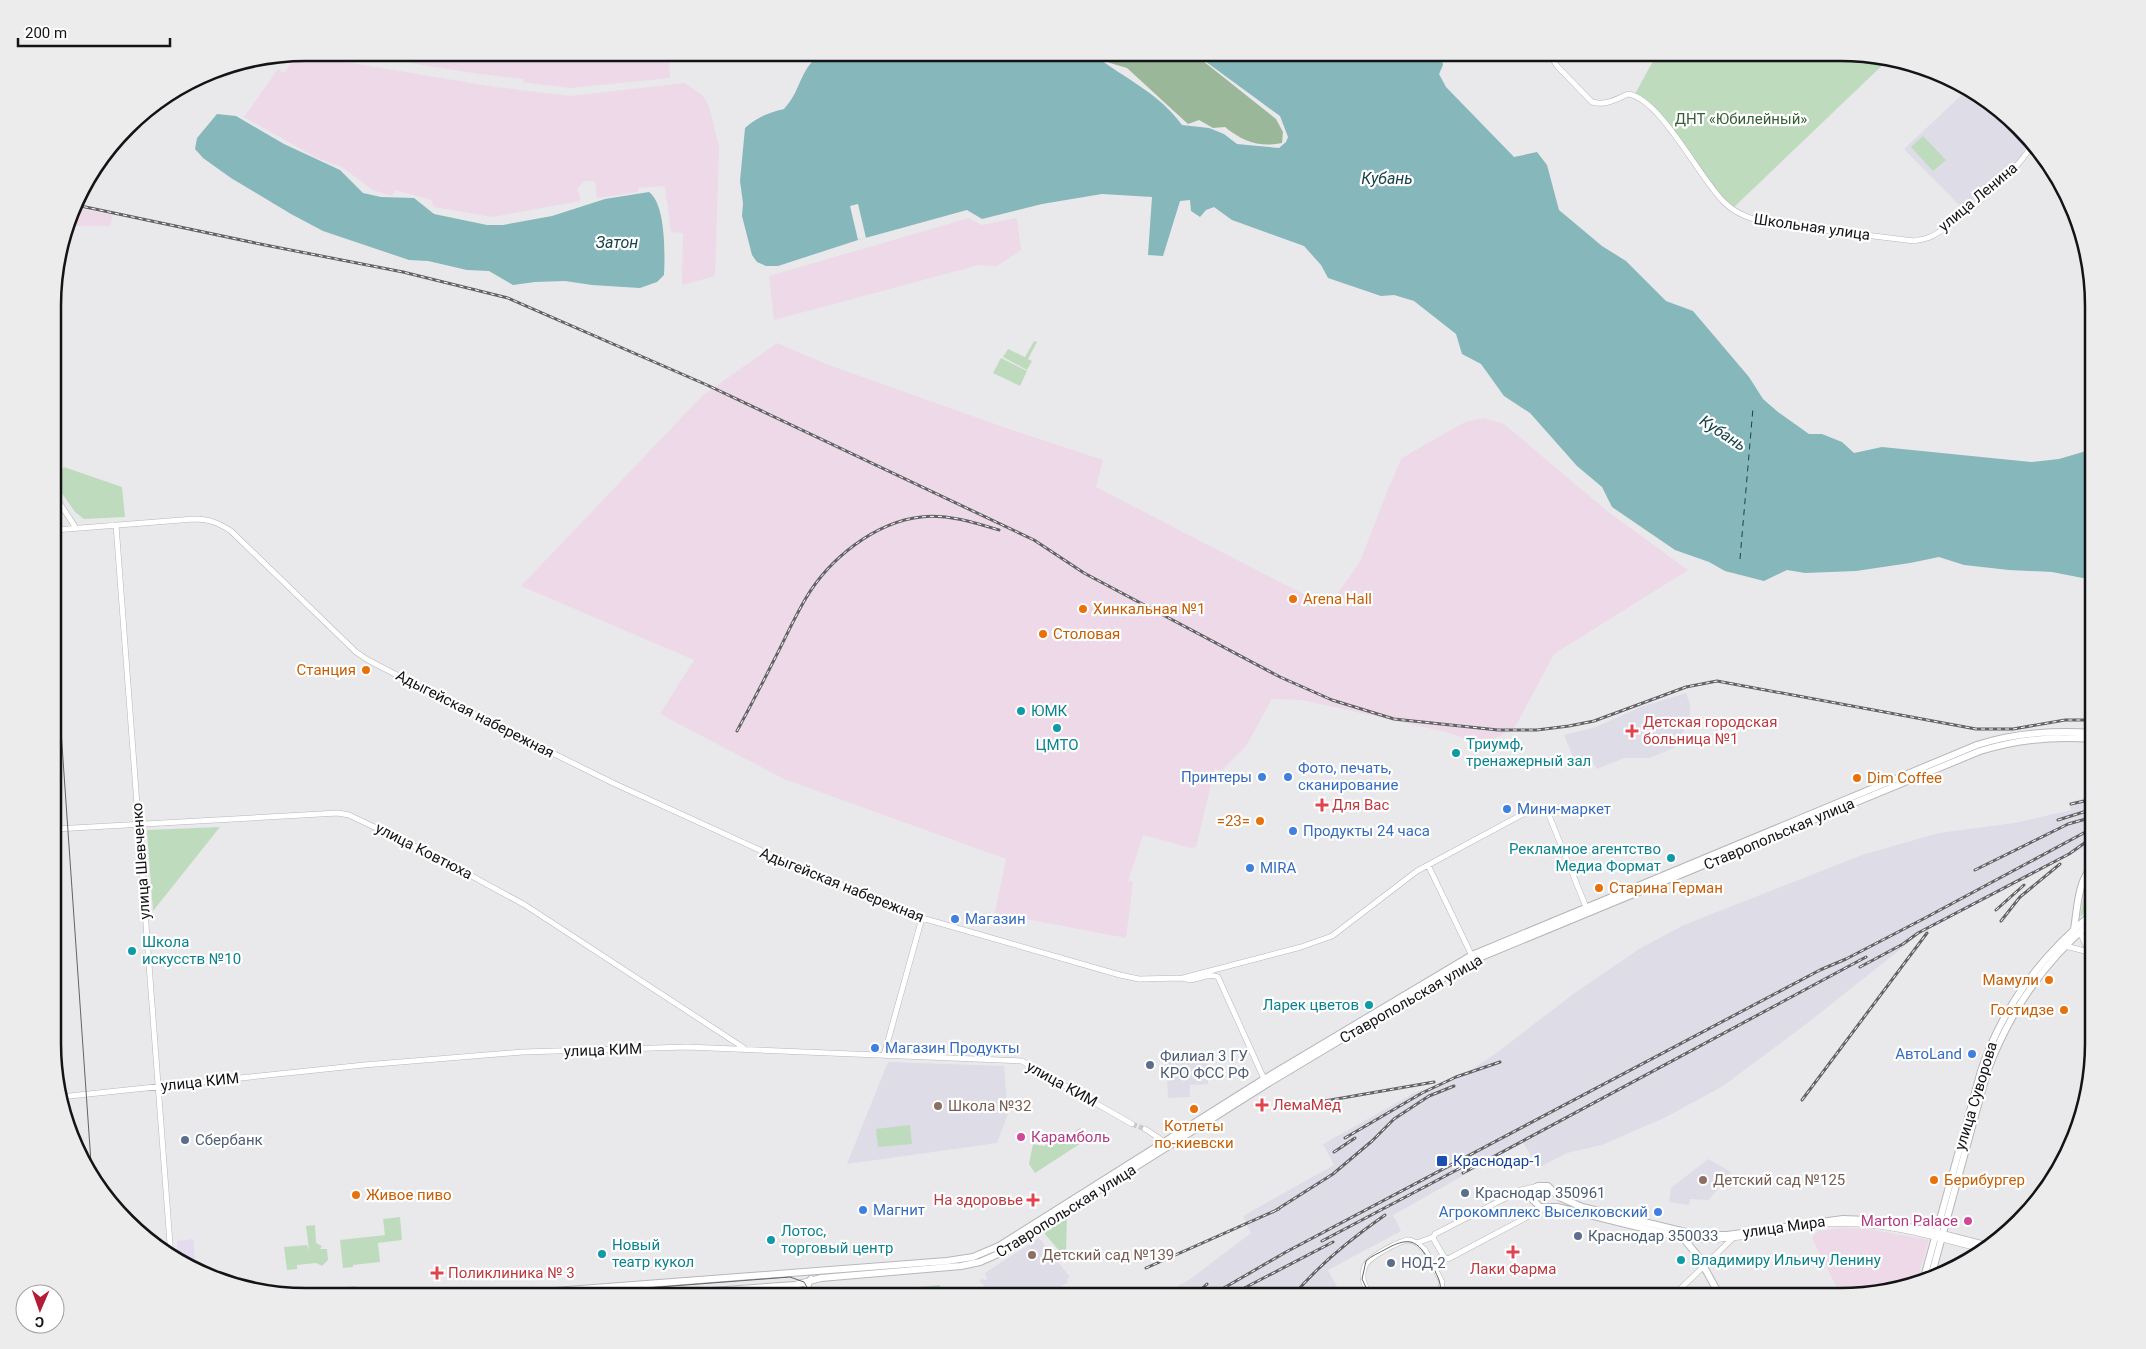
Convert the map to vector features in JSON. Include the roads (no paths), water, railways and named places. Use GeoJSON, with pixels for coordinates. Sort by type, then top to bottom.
{"type":"FeatureCollection","features":[{"type":"Feature","properties":{"kind":"main road","name":"Ставропольская улица"},"geometry":{"type":"LineString","coordinates":[[587,1288],[780,1272],[947,1261],[980,1255],[1473,958],[1586,907],[1977,745],[1994,740],[2031,736],[2085,733]]}},
{"type":"Feature","properties":{"kind":"main road","name":"Ставропольская улица"},"geometry":{"type":"LineString","coordinates":[[1473,958],[1980,751],[2020,742],[2068,738],[2085,739]]}},
{"type":"Feature","properties":{"kind":"main road"},"geometry":{"type":"LineString","coordinates":[[2077,930],[2084,877]]}},
{"type":"Feature","properties":{"kind":"main road","name":"улица Суворова"},"geometry":{"type":"LineString","coordinates":[[1933,1269],[1980,1071],[1990,1046],[2008,1011],[2033,973],[2085,922]]}},
{"type":"Feature","properties":{"kind":"main road","name":"улица Суворова"},"geometry":{"type":"LineString","coordinates":[[1927,1272],[1940,1236],[1987,1072],[1998,1042],[2032,985],[2077,930],[2085,926]]}},
{"type":"Feature","properties":{"kind":"main road","name":"Ставропольская улица"},"geometry":{"type":"LineString","coordinates":[[810,1280],[961,1266],[984,1261],[1166,1144]]}},
{"type":"Feature","properties":{"kind":"main road"},"geometry":{"type":"LineString","coordinates":[[1538,1186],[1548,1186],[1553,1191],[1554,1200],[1547,1207],[1536,1205],[1532,1199],[1533,1191],[1538,1186]]}},
{"type":"Feature","properties":{"kind":"main road","name":"улица Мира"},"geometry":{"type":"LineString","coordinates":[[1553,1191],[1560,1197],[1582,1207],[1684,1233],[1708,1236],[1814,1221],[1844,1219],[1868,1220],[1979,1244]]}},
{"type":"Feature","properties":{"kind":"main road","name":"улица Мира"},"geometry":{"type":"LineString","coordinates":[[1547,1207],[1557,1207],[1683,1238]]}},
{"type":"Feature","properties":{"kind":"main road"},"geometry":{"type":"LineString","coordinates":[[1683,1238],[1704,1266],[1716,1288]]}},
{"type":"Feature","properties":{"kind":"main road","name":"Ставропольская улица"},"geometry":{"type":"LineString","coordinates":[[744,1288],[795,1284],[824,1274],[863,1268]]}},
{"type":"Feature","properties":{"kind":"main road"},"geometry":{"type":"LineString","coordinates":[[808,1288],[810,1280]]}},
{"type":"Feature","properties":{"kind":"main road"},"geometry":{"type":"LineString","coordinates":[[795,1284],[800,1288]]}},
{"type":"Feature","properties":{"kind":"street","name":"Школьная улица"},"geometry":{"type":"LineString","coordinates":[[1554,61],[1590,100],[1600,104],[1628,94],[1641,98],[1659,117],[1718,196],[1732,209],[1748,218],[1769,223],[1914,241]]}},
{"type":"Feature","properties":{"kind":"street","name":"улица Ленина"},"geometry":{"type":"LineString","coordinates":[[1914,241],[1928,238],[1947,226],[1984,196],[2024,158],[2029,150]]}},
{"type":"Feature","properties":{"kind":"street"},"geometry":{"type":"LineString","coordinates":[[61,505],[76,528]]}},
{"type":"Feature","properties":{"kind":"street","name":"Адыгейская набережная"},"geometry":{"type":"LineString","coordinates":[[61,529],[208,519],[231,531],[356,652],[368,660],[609,781],[749,846],[922,918],[1129,977],[1183,978],[1301,947],[1332,936],[1408,877],[1536,807],[1546,808],[1586,907]]}},
{"type":"Feature","properties":{"kind":"street","name":"улица Шевченко"},"geometry":{"type":"LineString","coordinates":[[116,525],[170,1246]]}},
{"type":"Feature","properties":{"kind":"street","name":"улица Ковтюха"},"geometry":{"type":"LineString","coordinates":[[61,829],[338,813],[360,819],[491,885],[545,917],[746,1049]]}},
{"type":"Feature","properties":{"kind":"street"},"geometry":{"type":"LineString","coordinates":[[1428,865],[1473,958]]}},
{"type":"Feature","properties":{"kind":"street"},"geometry":{"type":"LineString","coordinates":[[884,1054],[922,918]]}},
{"type":"Feature","properties":{"kind":"street"},"geometry":{"type":"LineString","coordinates":[[2077,930],[2085,943]]}},
{"type":"Feature","properties":{"kind":"street"},"geometry":{"type":"LineString","coordinates":[[2065,946],[2085,951]]}},
{"type":"Feature","properties":{"kind":"street"},"geometry":{"type":"LineString","coordinates":[[1183,978],[1188,980],[1211,975],[1218,977],[1265,1082]]}},
{"type":"Feature","properties":{"kind":"street","name":"улица КИМ"},"geometry":{"type":"LineString","coordinates":[[68,1096],[364,1064],[523,1052],[687,1047],[1022,1061],[1132,1124]]}},
{"type":"Feature","properties":{"kind":"street"},"geometry":{"type":"LineString","coordinates":[[1144,1130],[1166,1144]]}},
{"type":"Feature","properties":{"kind":"street"},"geometry":{"type":"LineString","coordinates":[[1417,1243],[1516,1192],[1538,1186]]}},
{"type":"Feature","properties":{"kind":"street"},"geometry":{"type":"LineString","coordinates":[[1433,1236],[1444,1257],[1448,1259],[1547,1207]]}},
{"type":"Feature","properties":{"kind":"street","name":"улица Мира"},"geometry":{"type":"LineString","coordinates":[[1683,1238],[1710,1241],[1844,1223],[1868,1224],[1940,1236],[1974,1247]]}},
{"type":"Feature","properties":{"kind":"street"},"geometry":{"type":"LineString","coordinates":[[1681,1288],[1739,1233]]}},
{"type":"Feature","properties":{"kind":"street"},"geometry":{"type":"LineString","coordinates":[[1366,1288],[1363,1280],[1367,1262],[1400,1243],[1410,1241],[1417,1243],[1425,1250],[1442,1282],[1441,1288]]}},
{"type":"Feature","properties":{"kind":"water","name":"Кубань"},"geometry":{"type":"Polygon","coordinates":[[[814,61],[1103,61],[1152,95],[1182,125],[1209,128],[1224,134],[1237,144],[1279,148],[1286,142],[1288,137],[1280,116],[1205,61],[1442,61],[1443,65],[1439,74],[1446,87],[1514,157],[1537,152],[1547,165],[1559,210],[1602,246],[1626,261],[1666,301],[1693,311],[1749,377],[1763,399],[1809,434],[1822,434],[1842,442],[1854,453],[1882,447],[2031,462],[2059,459],[2085,451],[2085,578],[2052,572],[1964,565],[1939,557],[1856,571],[1805,573],[1787,570],[1764,581],[1725,571],[1709,562],[1675,550],[1612,507],[1602,487],[1577,466],[1530,413],[1504,396],[1481,364],[1462,354],[1456,334],[1414,301],[1394,295],[1381,296],[1328,278],[1321,265],[1304,246],[1232,220],[1214,207],[1206,210],[1200,217],[1191,211],[1190,200],[1180,201],[1163,256],[1148,255],[1152,197],[1102,194],[1042,204],[982,219],[967,210],[858,240],[778,266],[766,266],[757,262],[752,255],[742,216],[743,203],[740,181],[745,128],[763,116],[784,109],[794,95],[814,61]]]}},
{"type":"Feature","properties":{"kind":"water","name":"Затон"},"geometry":{"type":"Polygon","coordinates":[[[217,114],[236,116],[284,144],[340,170],[363,193],[381,197],[414,198],[434,214],[487,225],[503,225],[552,216],[605,199],[649,192],[655,198],[659,207],[664,244],[664,275],[657,282],[640,288],[565,281],[513,285],[489,271],[467,270],[428,261],[409,260],[323,231],[231,178],[203,158],[195,149],[197,138],[217,114]]]}},
{"type":"Feature","properties":{"kind":"tunnel"},"geometry":{"type":"LineString","coordinates":[[1132,1124],[1145,1129]]}},
{"type":"Feature","properties":{"kind":"tram line"},"geometry":{"type":"LineString","coordinates":[[61,730],[91,1158]]}},
{"type":"Feature","properties":{"kind":"tram line"},"geometry":{"type":"LineString","coordinates":[[1366,1288],[1362,1279],[1366,1261],[1395,1244],[1403,1242],[1414,1243],[1424,1252],[1438,1278],[1440,1288]]}},
{"type":"Feature","properties":{"kind":"tram line"},"geometry":{"type":"LineString","coordinates":[[646,1288],[790,1277],[804,1282],[807,1288]]}},
{"type":"Feature","properties":{"kind":"railway"},"geometry":{"type":"LineString","coordinates":[[83,206],[403,272],[508,298],[707,385],[1034,540],[1084,573],[1280,677],[1332,700],[1394,719],[1498,730],[1537,730],[1594,721],[1686,687],[1717,681],[1976,729],[2013,729],[2065,720],[2085,720]]}},
{"type":"Feature","properties":{"kind":"railway"},"geometry":{"type":"LineString","coordinates":[[737,731],[806,598],[827,570],[855,545],[887,526],[921,517],[951,518],[999,530]]}},
{"type":"Feature","properties":{"kind":"railway"},"geometry":{"type":"LineString","coordinates":[[2071,804],[2085,801]]}},
{"type":"Feature","properties":{"kind":"railway"},"geometry":{"type":"LineString","coordinates":[[2058,820],[2085,812]]}},
{"type":"Feature","properties":{"kind":"railway"},"geometry":{"type":"LineString","coordinates":[[1975,870],[2068,824],[2085,819]]}},
{"type":"Feature","properties":{"kind":"railway"},"geometry":{"type":"LineString","coordinates":[[1224,1288],[1286,1252],[2085,832]]}},
{"type":"Feature","properties":{"kind":"railway"},"geometry":{"type":"LineString","coordinates":[[1860,967],[1903,944],[1918,933],[2069,854],[2085,843]]}},
{"type":"Feature","properties":{"kind":"railway"},"geometry":{"type":"LineString","coordinates":[[2001,921],[2020,897],[2060,864]]}},
{"type":"Feature","properties":{"kind":"railway"},"geometry":{"type":"LineString","coordinates":[[1996,910],[2024,885]]}},
{"type":"Feature","properties":{"kind":"railway"},"geometry":{"type":"LineString","coordinates":[[1802,1100],[1927,933]]}},
{"type":"Feature","properties":{"kind":"railway"},"geometry":{"type":"LineString","coordinates":[[1463,1173],[1866,957]]}},
{"type":"Feature","properties":{"kind":"railway"},"geometry":{"type":"LineString","coordinates":[[1345,1138],[1422,1093],[1456,1077],[1500,1062]]}},
{"type":"Feature","properties":{"kind":"railway"},"geometry":{"type":"LineString","coordinates":[[1319,1102],[1434,1082]]}},
{"type":"Feature","properties":{"kind":"railway"},"geometry":{"type":"LineString","coordinates":[[1273,1212],[1333,1174],[1372,1141],[1394,1119],[1429,1096],[1454,1086]]}},
{"type":"Feature","properties":{"kind":"railway"},"geometry":{"type":"LineString","coordinates":[[1334,1152],[1355,1138]]}},
{"type":"Feature","properties":{"kind":"railway"},"geometry":{"type":"LineString","coordinates":[[1322,1241],[1468,1164]]}},
{"type":"Feature","properties":{"kind":"railway"},"geometry":{"type":"LineString","coordinates":[[1146,1268],[1279,1209]]}},
{"type":"Feature","properties":{"kind":"railway"},"geometry":{"type":"LineString","coordinates":[[1300,1288],[1336,1252],[1385,1215]]}},
{"type":"Feature","properties":{"kind":"railway"},"geometry":{"type":"LineString","coordinates":[[1244,1288],[1333,1242]]}},
{"type":"Feature","properties":{"kind":"railway"},"geometry":{"type":"LineString","coordinates":[[1203,1288],[1207,1284]]}},
{"type":"Feature","properties":{"kind":"place","name":"Arena Hall"},"geometry":{"type":"Point","coordinates":[1293,599]}},
{"type":"Feature","properties":{"kind":"place","name":"Хинкальная №1"},"geometry":{"type":"Point","coordinates":[1083,609]}},
{"type":"Feature","properties":{"kind":"place","name":"Столовая"},"geometry":{"type":"Point","coordinates":[1043,634]}},
{"type":"Feature","properties":{"kind":"place","name":"Станция"},"geometry":{"type":"Point","coordinates":[366,670]}},
{"type":"Feature","properties":{"kind":"place","name":"ЮМК"},"geometry":{"type":"Point","coordinates":[1021,711]}},
{"type":"Feature","properties":{"kind":"place","name":"ЦМТО"},"geometry":{"type":"Point","coordinates":[1057,728]}},
{"type":"Feature","properties":{"kind":"place","name":"Детская городская больница №1"},"geometry":{"type":"Point","coordinates":[1632,731]}},
{"type":"Feature","properties":{"kind":"place","name":"Триумф, тренажерный зал"},"geometry":{"type":"Point","coordinates":[1456,753]}},
{"type":"Feature","properties":{"kind":"place","name":"Принтеры"},"geometry":{"type":"Point","coordinates":[1262,777]}},
{"type":"Feature","properties":{"kind":"place","name":"Фото, печать, сканирование"},"geometry":{"type":"Point","coordinates":[1288,777]}},
{"type":"Feature","properties":{"kind":"place","name":"Dim Coffee"},"geometry":{"type":"Point","coordinates":[1857,778]}},
{"type":"Feature","properties":{"kind":"place","name":"Для Вас"},"geometry":{"type":"Point","coordinates":[1322,805]}},
{"type":"Feature","properties":{"kind":"place","name":"Мини-маркет"},"geometry":{"type":"Point","coordinates":[1507,809]}},
{"type":"Feature","properties":{"kind":"place","name":"=23="},"geometry":{"type":"Point","coordinates":[1260,821]}},
{"type":"Feature","properties":{"kind":"place","name":"Продукты 24 часа"},"geometry":{"type":"Point","coordinates":[1293,831]}},
{"type":"Feature","properties":{"kind":"place","name":"Рекламное агентство Медиа Формат"},"geometry":{"type":"Point","coordinates":[1671,858]}},
{"type":"Feature","properties":{"kind":"place","name":"MIRA"},"geometry":{"type":"Point","coordinates":[1250,868]}},
{"type":"Feature","properties":{"kind":"place","name":"Старина Герман"},"geometry":{"type":"Point","coordinates":[1599,888]}},
{"type":"Feature","properties":{"kind":"place","name":"Магазин"},"geometry":{"type":"Point","coordinates":[955,919]}},
{"type":"Feature","properties":{"kind":"place","name":"Школа искусств №10"},"geometry":{"type":"Point","coordinates":[132,951]}},
{"type":"Feature","properties":{"kind":"place","name":"Мамули"},"geometry":{"type":"Point","coordinates":[2049,980]}},
{"type":"Feature","properties":{"kind":"place","name":"Ларек цветов"},"geometry":{"type":"Point","coordinates":[1369,1005]}},
{"type":"Feature","properties":{"kind":"place","name":"Гостидзе"},"geometry":{"type":"Point","coordinates":[2064,1010]}},
{"type":"Feature","properties":{"kind":"place","name":"Магазин Продукты"},"geometry":{"type":"Point","coordinates":[875,1048]}},
{"type":"Feature","properties":{"kind":"place","name":"АвтоLand"},"geometry":{"type":"Point","coordinates":[1972,1054]}},
{"type":"Feature","properties":{"kind":"place","name":"Филиал 3 ГУ КРО ФСС РФ"},"geometry":{"type":"Point","coordinates":[1150,1065]}},
{"type":"Feature","properties":{"kind":"place","name":"ЛемаМед"},"geometry":{"type":"Point","coordinates":[1262,1105]}},
{"type":"Feature","properties":{"kind":"place","name":"Школа №32"},"geometry":{"type":"Point","coordinates":[938,1106]}},
{"type":"Feature","properties":{"kind":"place","name":"Котлеты по-киевски"},"geometry":{"type":"Point","coordinates":[1194,1109]}},
{"type":"Feature","properties":{"kind":"place","name":"Карамболь"},"geometry":{"type":"Point","coordinates":[1021,1137]}},
{"type":"Feature","properties":{"kind":"place","name":"Сбербанк"},"geometry":{"type":"Point","coordinates":[185,1140]}},
{"type":"Feature","properties":{"kind":"place","name":"Краснодар-1"},"geometry":{"type":"Point","coordinates":[1442,1161]}},
{"type":"Feature","properties":{"kind":"place","name":"Детский сад №125"},"geometry":{"type":"Point","coordinates":[1703,1180]}},
{"type":"Feature","properties":{"kind":"place","name":"Берибургер"},"geometry":{"type":"Point","coordinates":[1934,1180]}},
{"type":"Feature","properties":{"kind":"place","name":"Краснодар 350961"},"geometry":{"type":"Point","coordinates":[1465,1193]}},
{"type":"Feature","properties":{"kind":"place","name":"Живое пиво"},"geometry":{"type":"Point","coordinates":[356,1195]}},
{"type":"Feature","properties":{"kind":"place","name":"На здоровье"},"geometry":{"type":"Point","coordinates":[1033,1200]}},
{"type":"Feature","properties":{"kind":"place","name":"Магнит"},"geometry":{"type":"Point","coordinates":[863,1210]}},
{"type":"Feature","properties":{"kind":"place","name":"Агрокомплекс Выселковский"},"geometry":{"type":"Point","coordinates":[1658,1212]}},
{"type":"Feature","properties":{"kind":"place","name":"Marton Palace"},"geometry":{"type":"Point","coordinates":[1968,1221]}},
{"type":"Feature","properties":{"kind":"place","name":"Краснодар 350033"},"geometry":{"type":"Point","coordinates":[1578,1236]}},
{"type":"Feature","properties":{"kind":"place","name":"Лотос, торговый центр"},"geometry":{"type":"Point","coordinates":[771,1240]}},
{"type":"Feature","properties":{"kind":"place","name":"Лаки Фарма"},"geometry":{"type":"Point","coordinates":[1513,1252]}},
{"type":"Feature","properties":{"kind":"place","name":"Новый театр кукол"},"geometry":{"type":"Point","coordinates":[602,1254]}},
{"type":"Feature","properties":{"kind":"place","name":"Детский сад №139"},"geometry":{"type":"Point","coordinates":[1032,1255]}},
{"type":"Feature","properties":{"kind":"place","name":"Владимиру Ильичу Ленину"},"geometry":{"type":"Point","coordinates":[1681,1260]}},
{"type":"Feature","properties":{"kind":"place","name":"НОД-2"},"geometry":{"type":"Point","coordinates":[1391,1263]}},
{"type":"Feature","properties":{"kind":"place","name":"Поликлиника № 3"},"geometry":{"type":"Point","coordinates":[437,1273]}},
{"type":"Feature","properties":{"kind":"park label","name":"ДНТ «Юбилейный»"},"geometry":{"type":"Point","coordinates":[1741,119]}}]}
